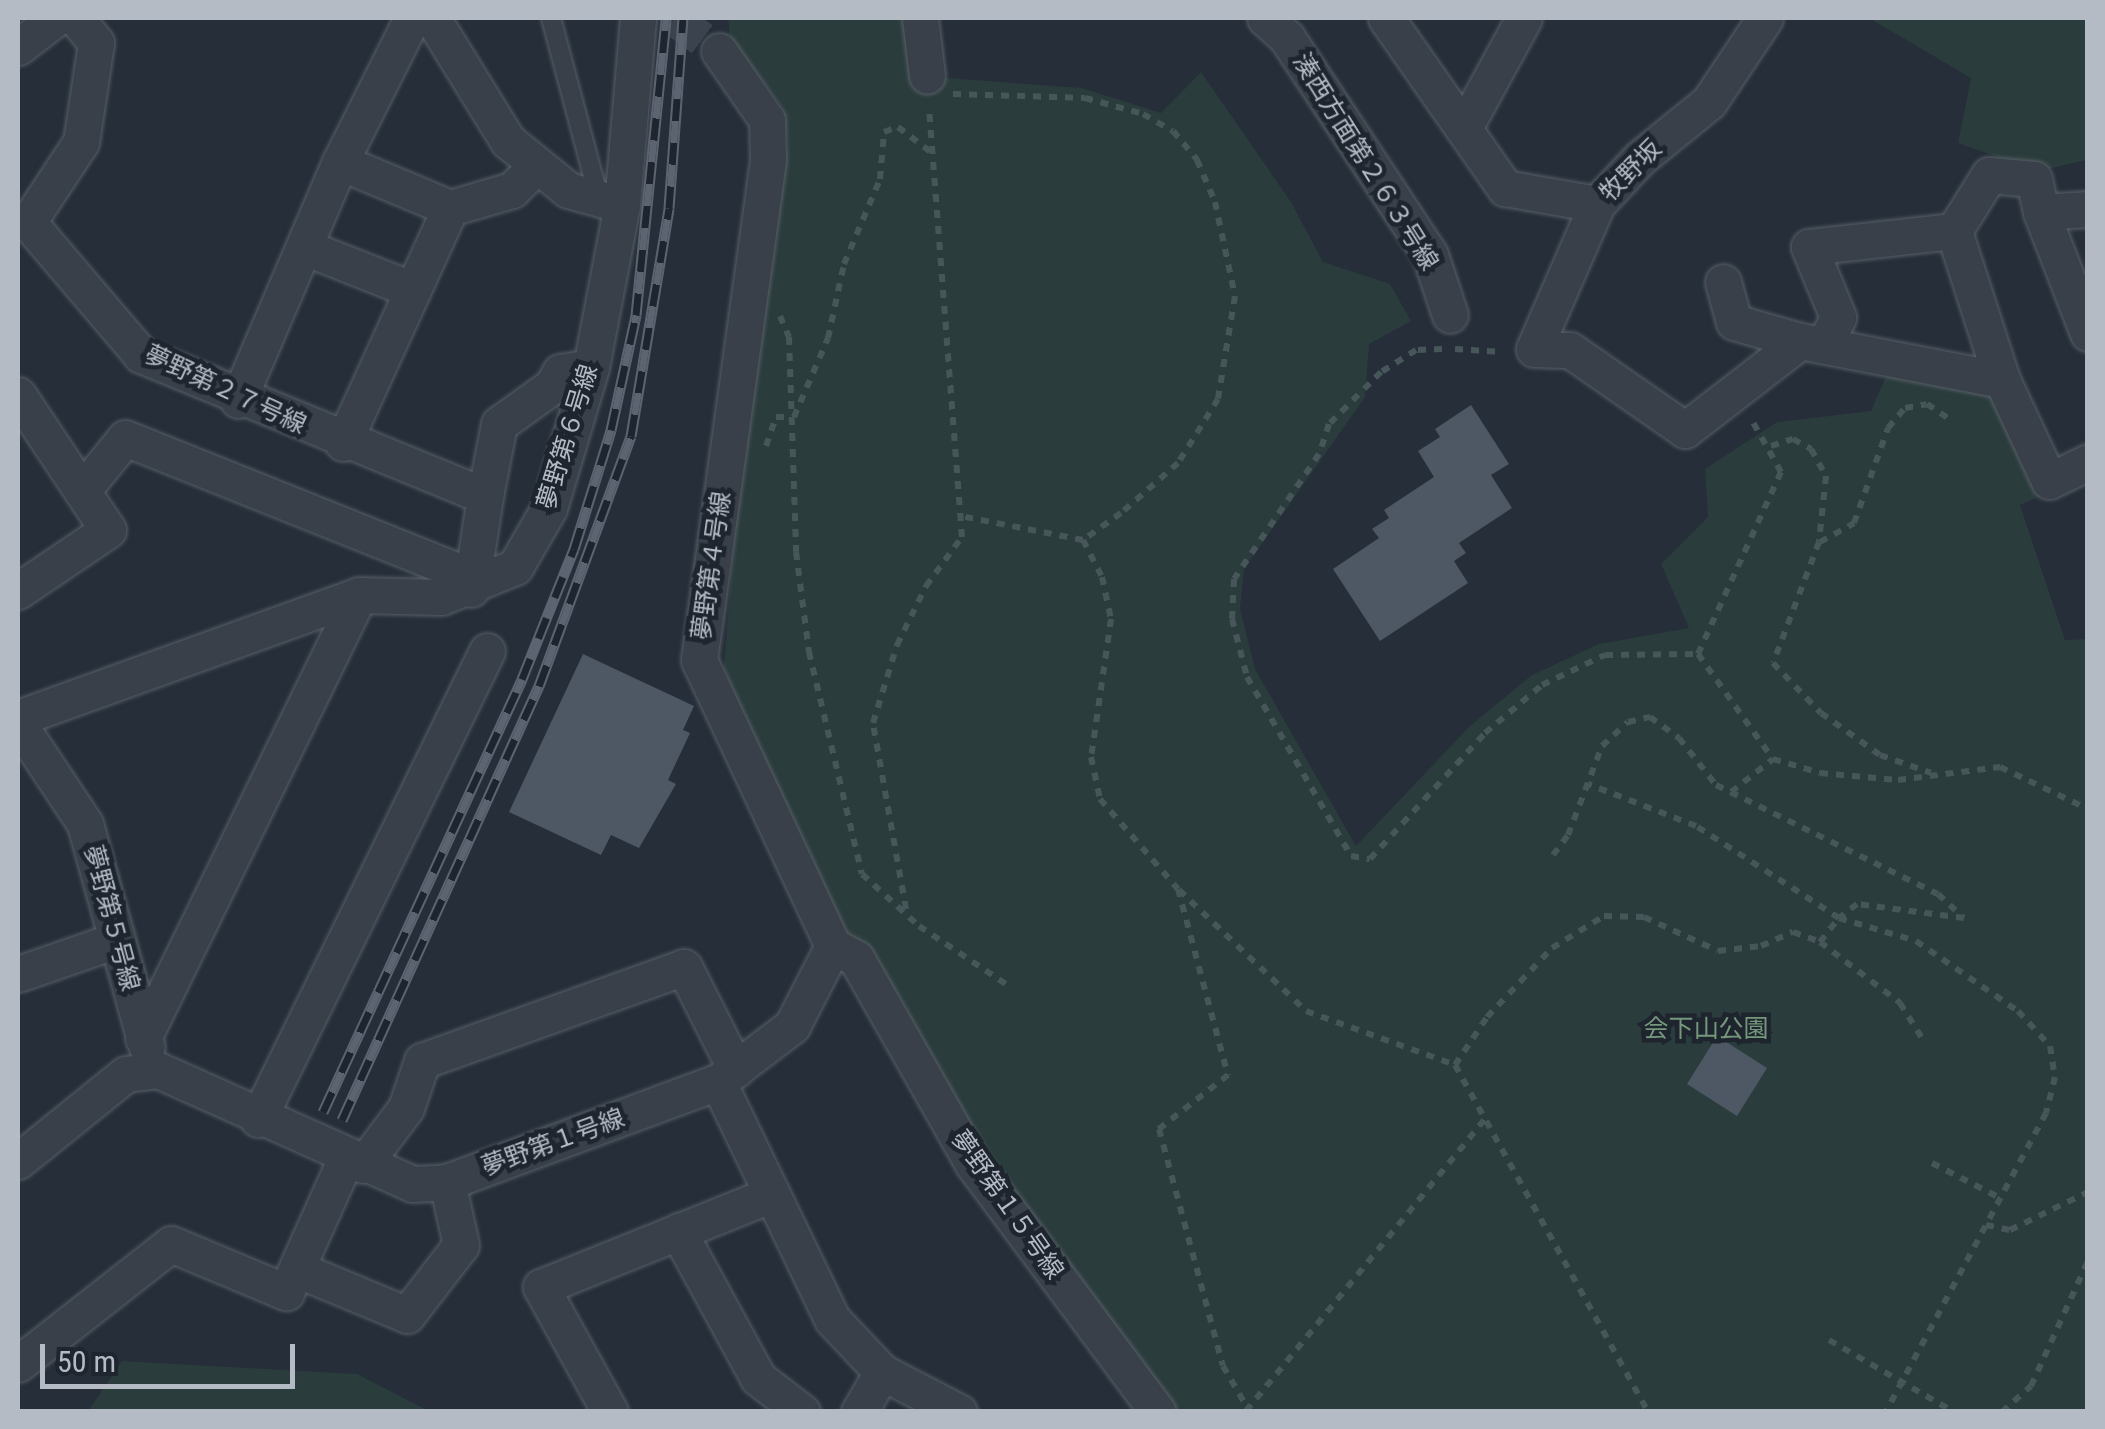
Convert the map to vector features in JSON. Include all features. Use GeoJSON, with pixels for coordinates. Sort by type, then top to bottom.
{"type":"FeatureCollection","features":[{"type":"Feature","properties":{"kind":"street"},"geometry":{"type":"LineString","coordinates":[[18,46],[56,18]]}},
{"type":"Feature","properties":{"kind":"street","name":"夢野第２７号線"},"geometry":{"type":"LineString","coordinates":[[76,18],[96,43],[81,142],[23,227],[140,354],[238,400],[484,496]]}},
{"type":"Feature","properties":{"kind":"street"},"geometry":{"type":"LineString","coordinates":[[238,400],[340,162],[412,18]]}},
{"type":"Feature","properties":{"kind":"street"},"geometry":{"type":"LineString","coordinates":[[432,18],[508,141],[535,167],[568,190],[610,202]]}},
{"type":"Feature","properties":{"kind":"street","name":"夢野第６号線"},"geometry":{"type":"LineString","coordinates":[[18,720],[359,595],[441,597],[515,566],[549,508],[591,367],[610,202],[638,18]]}},
{"type":"Feature","properties":{"kind":"street"},"geometry":{"type":"LineString","coordinates":[[920,18],[927,84]]}},
{"type":"Feature","properties":{"kind":"street","name":"湊西方面第２６３号線"},"geometry":{"type":"LineString","coordinates":[[1265,18],[1287,38],[1430,255],[1450,315]]}},
{"type":"Feature","properties":{"kind":"street"},"geometry":{"type":"LineString","coordinates":[[1386,18],[1506,188],[1597,204]]}},
{"type":"Feature","properties":{"kind":"street"},"geometry":{"type":"LineString","coordinates":[[1464,128],[1524,18]]}},
{"type":"Feature","properties":{"kind":"street","name":"牧野坂"},"geometry":{"type":"LineString","coordinates":[[1534,349],[1597,204],[1640,158],[1709,102],[1765,18]]}},
{"type":"Feature","properties":{"kind":"street","name":"夢野第４号線"},"geometry":{"type":"LineString","coordinates":[[719,50],[767,120],[768,160],[698,660],[833,946]]}},
{"type":"Feature","properties":{"kind":"street"},"geometry":{"type":"LineString","coordinates":[[340,162],[450,208],[512,190],[535,167]]}},
{"type":"Feature","properties":{"kind":"street"},"geometry":{"type":"LineString","coordinates":[[2088,333],[2040,212],[2034,178],[1989,174],[1954,231],[2002,380],[2049,481],[2088,462]]}},
{"type":"Feature","properties":{"kind":"street"},"geometry":{"type":"LineString","coordinates":[[343,442],[450,208]]}},
{"type":"Feature","properties":{"kind":"street"},"geometry":{"type":"LineString","coordinates":[[2040,212],[2088,209]]}},
{"type":"Feature","properties":{"kind":"street"},"geometry":{"type":"LineString","coordinates":[[1534,349],[1570,350],[1685,430],[1812,343],[1838,317],[1809,246],[1954,231]]}},
{"type":"Feature","properties":{"kind":"street"},"geometry":{"type":"LineString","coordinates":[[304,246],[414,290]]}},
{"type":"Feature","properties":{"kind":"street"},"geometry":{"type":"LineString","coordinates":[[1722,282],[1734,322],[1812,343],[2002,380]]}},
{"type":"Feature","properties":{"kind":"street"},"geometry":{"type":"LineString","coordinates":[[82,491],[124,438],[472,583],[499,424],[552,386],[560,372],[591,367]]}},
{"type":"Feature","properties":{"kind":"street"},"geometry":{"type":"LineString","coordinates":[[18,395],[108,530],[18,591]]}},
{"type":"Feature","properties":{"kind":"street"},"geometry":{"type":"LineString","coordinates":[[143,1038],[359,595]]}},
{"type":"Feature","properties":{"kind":"street"},"geometry":{"type":"LineString","coordinates":[[258,1120],[487,651]]}},
{"type":"Feature","properties":{"kind":"street","name":"夢野第５号線"},"geometry":{"type":"LineString","coordinates":[[18,720],[85,824],[143,1038],[158,1070]]}},
{"type":"Feature","properties":{"kind":"street"},"geometry":{"type":"LineString","coordinates":[[18,974],[117,940]]}},
{"type":"Feature","properties":{"kind":"street"},"geometry":{"type":"LineString","coordinates":[[727,1076],[792,1026],[833,946]]}},
{"type":"Feature","properties":{"kind":"street","name":"夢野第１５号線"},"geometry":{"type":"LineString","coordinates":[[833,946],[856,958],[973,1164],[1158,1412]]}},
{"type":"Feature","properties":{"kind":"street"},"geometry":{"type":"LineString","coordinates":[[18,1364],[171,1244],[286,1292],[354,1162],[406,1108],[422,1061],[684,967],[772,1194],[832,1319],[882,1372],[960,1412]]}},
{"type":"Feature","properties":{"kind":"street"},"geometry":{"type":"LineString","coordinates":[[22,1147],[126,1074],[158,1070]]}},
{"type":"Feature","properties":{"kind":"street","name":"夢野第１号線"},"geometry":{"type":"LineString","coordinates":[[158,1070],[258,1120],[413,1184],[447,1182],[727,1076]]}},
{"type":"Feature","properties":{"kind":"street"},"geometry":{"type":"LineString","coordinates":[[299,1270],[408,1315],[461,1245],[447,1182]]}},
{"type":"Feature","properties":{"kind":"street"},"geometry":{"type":"LineString","coordinates":[[610,1412],[540,1287],[772,1194]]}},
{"type":"Feature","properties":{"kind":"street"},"geometry":{"type":"LineString","coordinates":[[678,1231],[758,1378],[802,1412]]}},
{"type":"Feature","properties":{"kind":"street"},"geometry":{"type":"LineString","coordinates":[[859,1412],[882,1372]]}},
{"type":"Feature","properties":{"kind":"lane"},"geometry":{"type":"LineString","coordinates":[[550,18],[610,202]]}},
{"type":"Feature","properties":{"kind":"path"},"geometry":{"type":"LineString","coordinates":[[906,909],[873,724],[896,646],[926,586],[962,537],[927,84],[1085,98],[1143,114],[1172,131],[1197,160],[1215,202],[1235,296],[1218,400],[1178,463],[1083,540]]}},
{"type":"Feature","properties":{"kind":"path"},"geometry":{"type":"LineString","coordinates":[[794,417],[880,179],[884,132],[898,127],[933,154]]}},
{"type":"Feature","properties":{"kind":"path"},"geometry":{"type":"LineString","coordinates":[[750,292],[776,306],[790,337],[796,552],[828,751],[862,874],[906,909],[919,926],[1012,988]]}},
{"type":"Feature","properties":{"kind":"path"},"geometry":{"type":"LineString","coordinates":[[1534,349],[1416,350],[1381,372],[1329,424],[1319,454],[1234,578],[1232,619],[1248,676],[1351,856],[1370,858],[1486,733],[1542,685],[1604,655],[1698,654]]}},
{"type":"Feature","properties":{"kind":"path"},"geometry":{"type":"LineString","coordinates":[[1698,654],[1781,472],[1770,446],[1734,393]]}},
{"type":"Feature","properties":{"kind":"path"},"geometry":{"type":"LineString","coordinates":[[1818,542],[1854,523],[1888,428],[1905,408],[1927,404],[1948,418]]}},
{"type":"Feature","properties":{"kind":"path"},"geometry":{"type":"LineString","coordinates":[[764,451],[776,417],[794,417]]}},
{"type":"Feature","properties":{"kind":"path"},"geometry":{"type":"LineString","coordinates":[[1770,446],[1793,439],[1812,449],[1826,476],[1818,542],[1773,663],[1821,714],[1880,755],[1931,774]]}},
{"type":"Feature","properties":{"kind":"path"},"geometry":{"type":"LineString","coordinates":[[961,516],[1083,540]]}},
{"type":"Feature","properties":{"kind":"path"},"geometry":{"type":"LineString","coordinates":[[1083,540],[1112,619],[1090,757],[1100,799],[1119,829],[1306,1010],[1455,1065],[1648,1412]]}},
{"type":"Feature","properties":{"kind":"path"},"geometry":{"type":"LineString","coordinates":[[1698,654],[1773,759],[1820,773],[1879,778],[2000,767],[2088,809]]}},
{"type":"Feature","properties":{"kind":"path"},"geometry":{"type":"LineString","coordinates":[[1553,854],[1602,746],[1628,722],[1650,717],[1678,738],[1716,785],[1938,894],[1964,918],[1856,904],[1820,942]]}},
{"type":"Feature","properties":{"kind":"path"},"geometry":{"type":"LineString","coordinates":[[1731,792],[1773,759]]}},
{"type":"Feature","properties":{"kind":"path"},"geometry":{"type":"LineString","coordinates":[[1588,784],[1696,826],[1839,918],[1916,941],[2018,1010],[2050,1046],[2055,1076],[2046,1113],[1886,1412]]}},
{"type":"Feature","properties":{"kind":"path"},"geometry":{"type":"LineString","coordinates":[[1178,889],[1228,1076],[1159,1129],[1223,1366],[1246,1409],[1486,1118]]}},
{"type":"Feature","properties":{"kind":"path"},"geometry":{"type":"LineString","coordinates":[[1455,1065],[1488,1017],[1552,948],[1604,916],[1644,918],[1718,951],[1760,946],[1793,932],[1820,942],[1900,1003],[1925,1043]]}},
{"type":"Feature","properties":{"kind":"path"},"geometry":{"type":"LineString","coordinates":[[1932,1163],[2000,1198]]}},
{"type":"Feature","properties":{"kind":"path"},"geometry":{"type":"LineString","coordinates":[[1986,1226],[2010,1230],[2088,1192]]}},
{"type":"Feature","properties":{"kind":"path"},"geometry":{"type":"LineString","coordinates":[[2002,1412],[2031,1386],[2088,1260]]}},
{"type":"Feature","properties":{"kind":"path"},"geometry":{"type":"LineString","coordinates":[[1828,1340],[1904,1379],[1954,1412]]}},
{"type":"Feature","properties":{"kind":"green space","name":"会下山公園"},"geometry":{"type":"Polygon","coordinates":[[[728,18],[911,18],[919,76],[1082,88],[1161,113],[1201,72],[1291,202],[1323,262],[1390,284],[1411,321],[1369,344],[1365,397],[1244,569],[1240,608],[1255,669],[1356,846],[1469,727],[1532,675],[1599,644],[1689,628],[1661,564],[1708,517],[1705,469],[1777,422],[1871,411],[1890,367],[2003,393],[2046,494],[2020,505],[2065,640],[2087,639],[2087,1411],[1170,1411],[984,1158],[884,985],[833,912],[759,759],[724,666],[735,528],[788,144],[783,107],[730,39],[728,18]]]}},
{"type":"Feature","properties":{"kind":"green space"},"geometry":{"type":"Polygon","coordinates":[[[1869,18],[2087,18],[2087,160],[2038,171],[1958,143],[1971,78],[1869,18]]]}},
{"type":"Feature","properties":{"kind":"green space"},"geometry":{"type":"Polygon","coordinates":[[[122,1361],[357,1374],[429,1411],[88,1411],[122,1361]]]}},
{"type":"Feature","properties":{"kind":"building"},"geometry":{"type":"Polygon","coordinates":[[[1471,405],[1509,464],[1491,475],[1512,508],[1459,543],[1466,553],[1454,561],[1468,583],[1380,641],[1333,569],[1379,538],[1372,529],[1389,518],[1384,510],[1434,477],[1418,451],[1440,437],[1435,429],[1471,405]]]}},
{"type":"Feature","properties":{"kind":"building"},"geometry":{"type":"Polygon","coordinates":[[[583,654],[694,706],[683,730],[690,733],[668,780],[676,784],[639,848],[611,835],[601,855],[509,812],[583,654]]]}},
{"type":"Feature","properties":{"kind":"building"},"geometry":{"type":"Polygon","coordinates":[[[1717,1036],[1767,1068],[1737,1116],[1687,1084],[1717,1036]]]}},
{"type":"Feature","properties":{"kind":"tunnel"},"geometry":{"type":"LineString","coordinates":[[674,18],[719,51]]}},
{"type":"Feature","properties":{"kind":"railway"},"geometry":{"type":"LineString","coordinates":[[323,1112],[522,679],[574,549],[611,430],[636,315],[666,18]]}},
{"type":"Feature","properties":{"kind":"railway"},"geometry":{"type":"LineString","coordinates":[[342,1120],[539,686],[631,436],[669,208],[683,18]]}}]}
